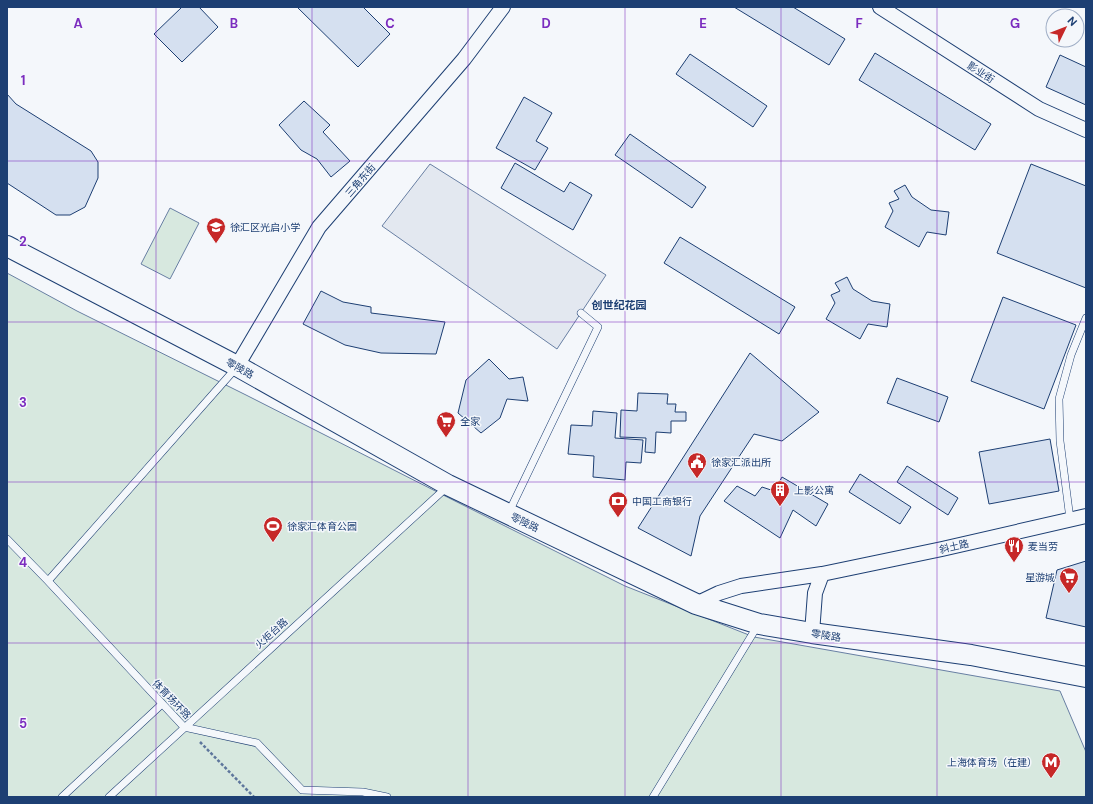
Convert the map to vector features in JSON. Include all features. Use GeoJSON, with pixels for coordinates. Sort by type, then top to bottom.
{"type":"FeatureCollection","features":[{"type":"Feature","properties":{"kind":"street","name":"三角东街"},"geometry":{"type":"LineString","coordinates":[[237,366],[319,227],[464,59],[503,7]]}},
{"type":"Feature","properties":{"kind":"street","name":"影业街"},"geometry":{"type":"LineString","coordinates":[[880,7],[1039,109],[1086,130]]}},
{"type":"Feature","properties":{"kind":"street","name":"零陵路"},"geometry":{"type":"LineString","coordinates":[[7,246],[237,366],[448,485],[696,604],[759,624],[812,633],[971,655],[1086,677]]}},
{"type":"Feature","properties":{"kind":"street","name":"斜土路"},"geometry":{"type":"LineString","coordinates":[[696,604],[719,593],[741,586],[822,574],[942,549],[1086,516]]}},
{"type":"Feature","properties":{"kind":"street"},"geometry":{"type":"LineString","coordinates":[[812,633],[815,593],[822,574]]}},
{"type":"Feature","properties":{"kind":"lane"},"geometry":{"type":"LineString","coordinates":[[508,514],[598,327],[581,313]]}},
{"type":"Feature","properties":{"kind":"lane"},"geometry":{"type":"LineString","coordinates":[[1070,519],[1060,441],[1059,399],[1071,355],[1086,318]]}},
{"type":"Feature","properties":{"kind":"lane"},"geometry":{"type":"LineString","coordinates":[[48,581],[237,366]]}},
{"type":"Feature","properties":{"kind":"lane","name":"火炬台路"},"geometry":{"type":"LineString","coordinates":[[109,797],[448,485]]}},
{"type":"Feature","properties":{"kind":"lane","name":"体育场环路"},"geometry":{"type":"LineString","coordinates":[[7,539],[184,727],[257,743],[302,790],[363,792],[387,797]]}},
{"type":"Feature","properties":{"kind":"lane"},"geometry":{"type":"LineString","coordinates":[[653,797],[759,624]]}},
{"type":"Feature","properties":{"kind":"lane"},"geometry":{"type":"LineString","coordinates":[[62,797],[162,704]]}},
{"type":"Feature","properties":{"kind":"path"},"geometry":{"type":"LineString","coordinates":[[184,727],[254,797]]}},
{"type":"Feature","properties":{"kind":"shaded area"},"geometry":{"type":"Polygon","coordinates":[[[430,164],[606,275],[557,349],[382,226],[430,164]]]}},
{"type":"Feature","properties":{"kind":"shaded area"},"geometry":{"type":"Polygon","coordinates":[[[170,208],[199,223],[170,279],[141,264],[170,208]]]}},
{"type":"Feature","properties":{"kind":"shaded area","name":"徐家汇体育公园"},"geometry":{"type":"Polygon","coordinates":[[[7,273],[77,311],[625,586],[754,637],[1060,691],[1086,752],[1086,797],[7,797],[7,273]]]}},
{"type":"Feature","properties":{"kind":"building"},"geometry":{"type":"Polygon","coordinates":[[[182,7],[199,7],[218,27],[182,62],[154,34],[182,7]]]}},
{"type":"Feature","properties":{"kind":"building"},"geometry":{"type":"Polygon","coordinates":[[[297,7],[363,7],[390,34],[358,67],[297,7]]]}},
{"type":"Feature","properties":{"kind":"building"},"geometry":{"type":"Polygon","coordinates":[[[734,7],[793,7],[845,39],[829,65],[734,7]]]}},
{"type":"Feature","properties":{"kind":"building"},"geometry":{"type":"Polygon","coordinates":[[[875,53],[991,124],[975,150],[859,80],[875,53]]]}},
{"type":"Feature","properties":{"kind":"building"},"geometry":{"type":"Polygon","coordinates":[[[690,54],[767,106],[753,127],[676,74],[690,54]]]}},
{"type":"Feature","properties":{"kind":"building"},"geometry":{"type":"Polygon","coordinates":[[[1060,55],[1086,67],[1086,105],[1046,87],[1060,55]]]}},
{"type":"Feature","properties":{"kind":"building"},"geometry":{"type":"Polygon","coordinates":[[[7,94],[16,104],[91,151],[98,162],[98,178],[85,207],[70,215],[56,215],[7,183],[7,94]]]}},
{"type":"Feature","properties":{"kind":"building"},"geometry":{"type":"Polygon","coordinates":[[[524,97],[552,113],[536,141],[548,148],[535,170],[496,148],[524,97]]]}},
{"type":"Feature","properties":{"kind":"building"},"geometry":{"type":"Polygon","coordinates":[[[304,101],[330,125],[323,132],[350,161],[331,177],[317,159],[301,150],[279,125],[304,101]]]}},
{"type":"Feature","properties":{"kind":"building"},"geometry":{"type":"Polygon","coordinates":[[[630,134],[706,187],[692,208],[615,155],[630,134]]]}},
{"type":"Feature","properties":{"kind":"building"},"geometry":{"type":"Polygon","coordinates":[[[515,163],[564,192],[570,182],[592,195],[573,230],[501,188],[515,163]]]}},
{"type":"Feature","properties":{"kind":"building"},"geometry":{"type":"Polygon","coordinates":[[[1031,164],[1086,186],[1086,288],[997,253],[1031,164]]]}},
{"type":"Feature","properties":{"kind":"building"},"geometry":{"type":"Polygon","coordinates":[[[905,185],[912,197],[931,210],[949,212],[946,235],[927,232],[919,247],[885,227],[893,211],[889,203],[899,199],[894,191],[905,185]]]}},
{"type":"Feature","properties":{"kind":"building"},"geometry":{"type":"Polygon","coordinates":[[[680,237],[795,307],[779,334],[664,263],[680,237]]]}},
{"type":"Feature","properties":{"kind":"building"},"geometry":{"type":"Polygon","coordinates":[[[847,277],[853,289],[872,301],[890,304],[887,327],[868,324],[860,339],[826,319],[835,303],[831,295],[840,291],[835,283],[847,277]]]}},
{"type":"Feature","properties":{"kind":"building"},"geometry":{"type":"Polygon","coordinates":[[[321,291],[343,302],[371,307],[371,313],[445,322],[436,354],[381,353],[345,345],[303,324],[321,291]]]}},
{"type":"Feature","properties":{"kind":"building"},"geometry":{"type":"Polygon","coordinates":[[[1003,297],[1076,325],[1044,409],[971,381],[1003,297]]]}},
{"type":"Feature","properties":{"kind":"building","name":"徐家汇派出所"},"geometry":{"type":"Polygon","coordinates":[[[750,353],[819,412],[782,441],[754,434],[700,516],[691,556],[638,528],[750,353]]]}},
{"type":"Feature","properties":{"kind":"building"},"geometry":{"type":"Polygon","coordinates":[[[489,359],[509,379],[523,377],[528,401],[507,399],[500,418],[481,433],[458,413],[466,380],[489,359]]]}},
{"type":"Feature","properties":{"kind":"building"},"geometry":{"type":"Polygon","coordinates":[[[897,378],[948,397],[939,422],[887,403],[897,378]]]}},
{"type":"Feature","properties":{"kind":"building"},"geometry":{"type":"Polygon","coordinates":[[[638,393],[668,394],[667,404],[676,404],[675,412],[686,412],[686,421],[671,421],[671,433],[656,432],[655,453],[645,452],[646,438],[620,437],[621,410],[637,411],[638,393]]]}},
{"type":"Feature","properties":{"kind":"building"},"geometry":{"type":"Polygon","coordinates":[[[593,411],[617,413],[615,438],[643,440],[641,463],[626,462],[625,480],[593,477],[594,456],[568,454],[571,425],[592,426],[593,411]]]}},
{"type":"Feature","properties":{"kind":"building"},"geometry":{"type":"Polygon","coordinates":[[[1050,439],[1059,491],[989,504],[979,452],[1050,439]]]}},
{"type":"Feature","properties":{"kind":"building"},"geometry":{"type":"Polygon","coordinates":[[[907,466],[958,498],[948,515],[897,482],[907,466]]]}},
{"type":"Feature","properties":{"kind":"building"},"geometry":{"type":"Polygon","coordinates":[[[860,474],[911,507],[900,524],[849,492],[860,474]]]}},
{"type":"Feature","properties":{"kind":"building","name":"上影公寓"},"geometry":{"type":"Polygon","coordinates":[[[782,477],[828,504],[816,526],[793,510],[780,538],[724,501],[737,486],[755,496],[762,487],[774,491],[782,477]]]}},
{"type":"Feature","properties":{"kind":"building","name":"星游城"},"geometry":{"type":"Polygon","coordinates":[[[1086,561],[1086,627],[1046,618],[1057,570],[1086,561]]]}},
{"type":"Feature","properties":{"kind":"place","name":"徐汇区光启小学"},"geometry":{"type":"Point","coordinates":[216,244]}},
{"type":"Feature","properties":{"kind":"place","name":"全家"},"geometry":{"type":"Point","coordinates":[446,438]}},
{"type":"Feature","properties":{"kind":"place","name":"徐家汇派出所"},"geometry":{"type":"Point","coordinates":[697,479]}},
{"type":"Feature","properties":{"kind":"place","name":"上影公寓"},"geometry":{"type":"Point","coordinates":[780,507]}},
{"type":"Feature","properties":{"kind":"place","name":"中国工商银行"},"geometry":{"type":"Point","coordinates":[618,518]}},
{"type":"Feature","properties":{"kind":"place","name":"徐家汇体育公园"},"geometry":{"type":"Point","coordinates":[273,543]}},
{"type":"Feature","properties":{"kind":"place","name":"麦当劳"},"geometry":{"type":"Point","coordinates":[1014,563]}},
{"type":"Feature","properties":{"kind":"place","name":"星游城"},"geometry":{"type":"Point","coordinates":[1069,594]}},
{"type":"Feature","properties":{"kind":"place","name":"上海体育场（在建）"},"geometry":{"type":"Point","coordinates":[1051,779]}},
{"type":"Feature","properties":{"kind":"district","name":"创世纪花园"},"geometry":{"type":"Point","coordinates":[619,305]}}]}
